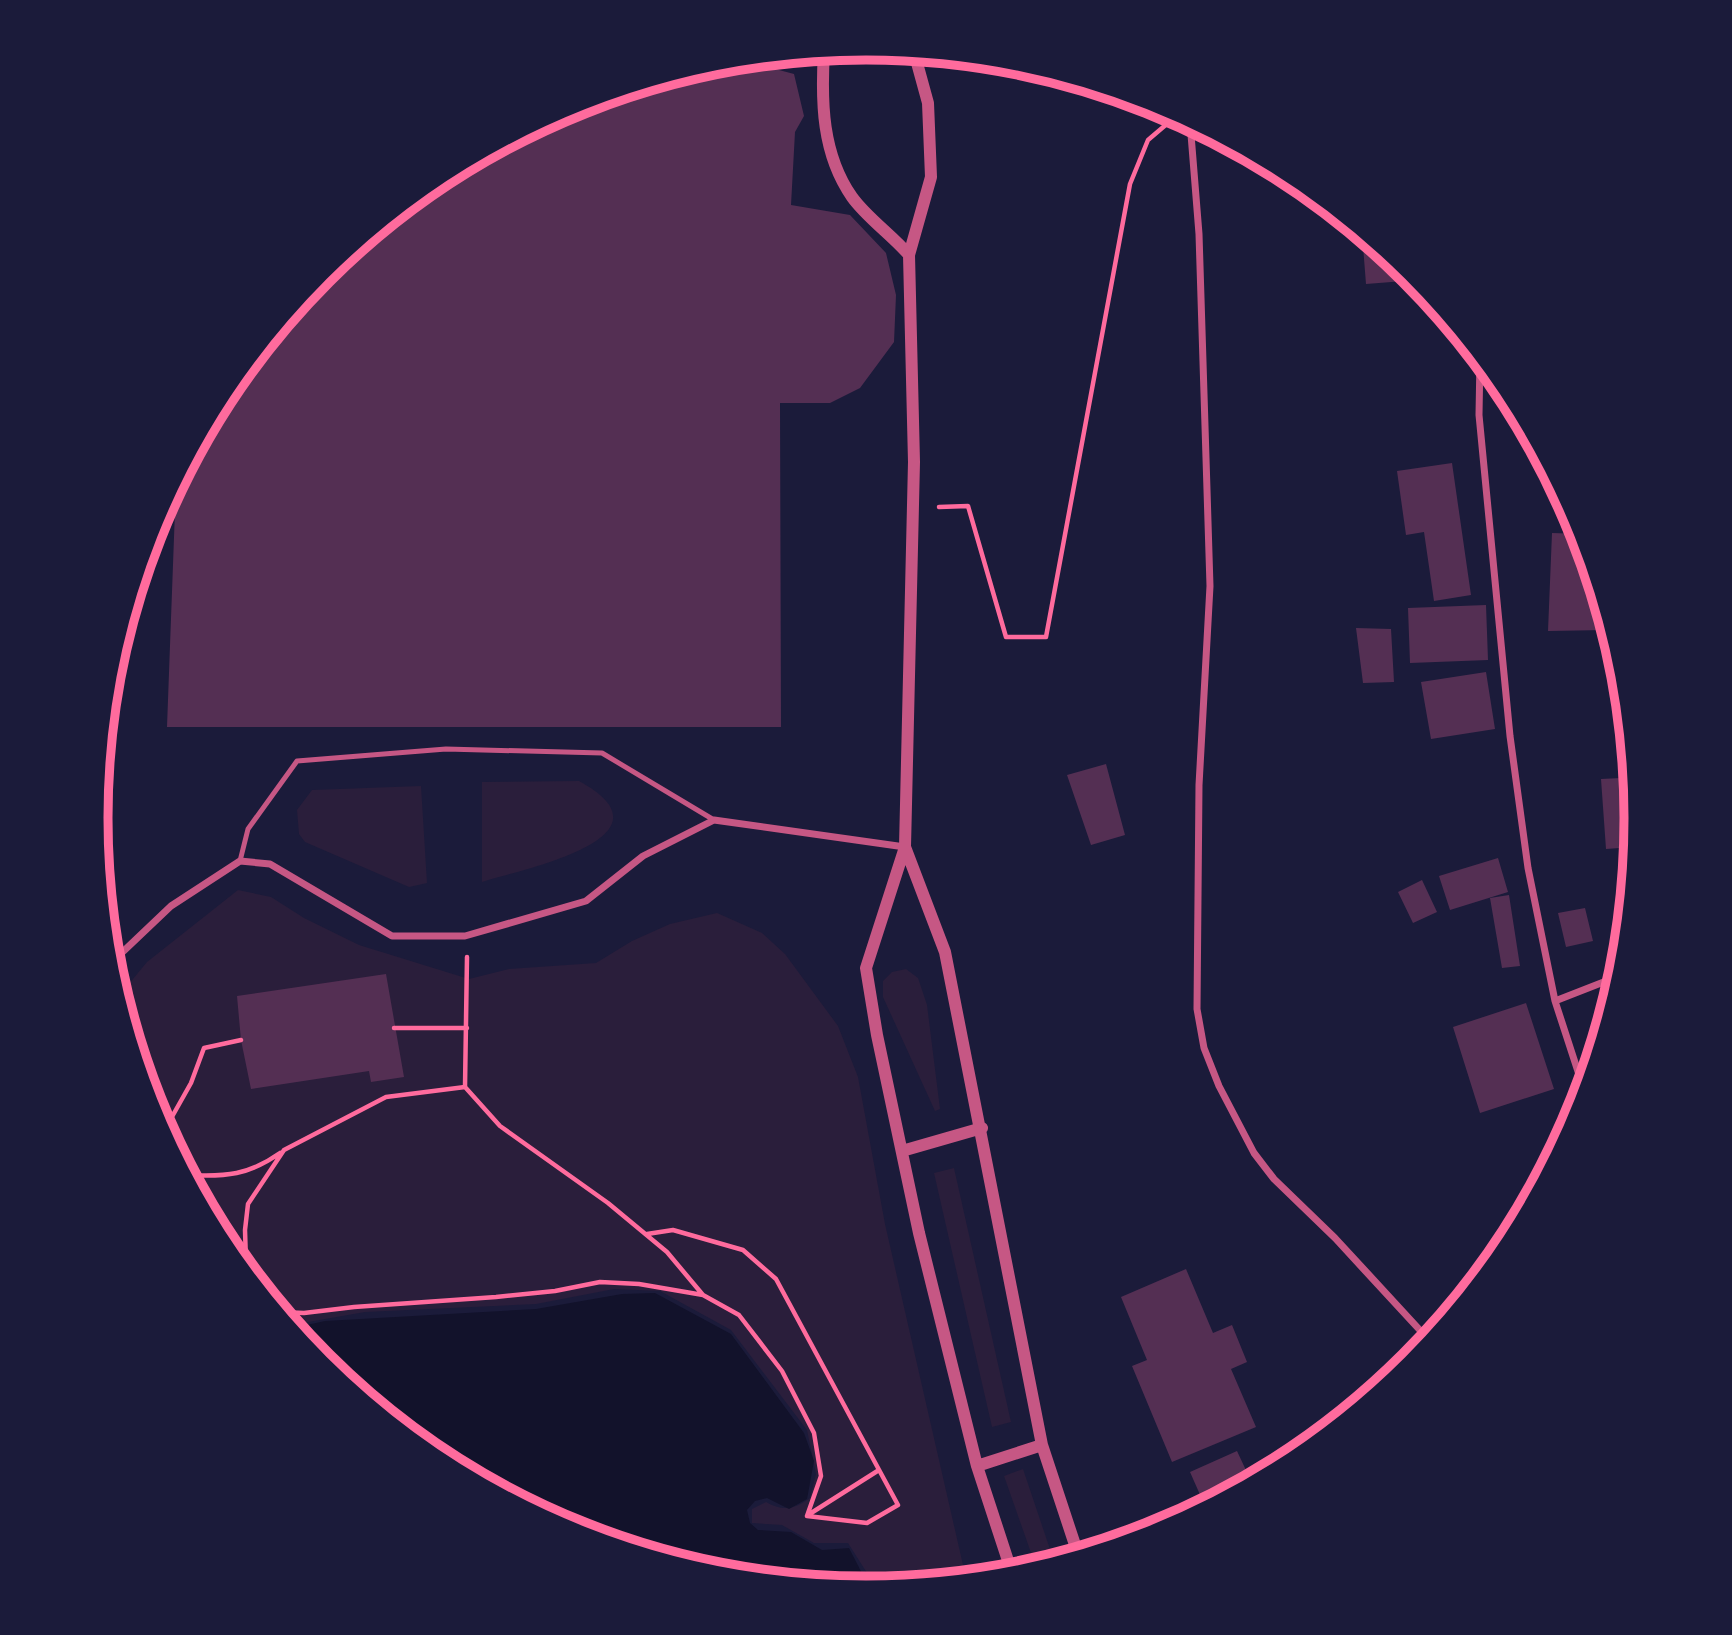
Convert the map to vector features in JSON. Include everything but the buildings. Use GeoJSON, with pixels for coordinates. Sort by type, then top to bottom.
{"type":"FeatureCollection","features":[{"type":"Feature","properties":{"kind":"street"},"geometry":{"type":"LineString","coordinates":[[823,61],[822,85],[828,153],[853,198],[909,255]]}},
{"type":"Feature","properties":{"kind":"street"},"geometry":{"type":"LineString","coordinates":[[916,61],[928,103],[931,177],[909,255],[913,507],[905,847],[866,968],[902,1151],[977,1466],[1008,1562]]}},
{"type":"Feature","properties":{"kind":"street"},"geometry":{"type":"LineString","coordinates":[[1191,133],[1199,234],[1210,586],[1199,785],[1196,1009],[1204,1048],[1219,1086],[1254,1153],[1274,1179],[1335,1238],[1422,1332]]}},
{"type":"Feature","properties":{"kind":"street"},"geometry":{"type":"LineString","coordinates":[[1480,374],[1479,415],[1510,736],[1528,868],[1555,1001],[1579,1074]]}},
{"type":"Feature","properties":{"kind":"street"},"geometry":{"type":"LineString","coordinates":[[121,953],[171,905],[240,861],[270,864],[392,936],[466,936],[586,901],[643,856],[714,820],[905,847]]}},
{"type":"Feature","properties":{"kind":"street"},"geometry":{"type":"LineString","coordinates":[[905,847],[945,953],[982,1128],[1042,1445],[1075,1546]]}},
{"type":"Feature","properties":{"kind":"street"},"geometry":{"type":"LineString","coordinates":[[1555,1001],[1605,981]]}},
{"type":"Feature","properties":{"kind":"street"},"geometry":{"type":"LineString","coordinates":[[902,1151],[982,1128]]}},
{"type":"Feature","properties":{"kind":"street"},"geometry":{"type":"LineString","coordinates":[[977,1466],[1042,1445]]}},
{"type":"Feature","properties":{"kind":"lane"},"geometry":{"type":"LineString","coordinates":[[240,861],[248,828],[297,761],[446,749],[603,753],[714,820]]}},
{"type":"Feature","properties":{"kind":"path"},"geometry":{"type":"LineString","coordinates":[[913,507],[968,506],[1006,637],[1046,637],[1130,184],[1148,140],[1169,123]]}},
{"type":"Feature","properties":{"kind":"path"},"geometry":{"type":"LineString","coordinates":[[469,979],[465,1087],[500,1126],[560,1167],[667,1252],[703,1295]]}},
{"type":"Feature","properties":{"kind":"path"},"geometry":{"type":"LineString","coordinates":[[394,1028],[467,1028]]}},
{"type":"Feature","properties":{"kind":"path"},"geometry":{"type":"LineString","coordinates":[[171,1119],[191,1083],[204,1048],[241,1040]]}},
{"type":"Feature","properties":{"kind":"path"},"geometry":{"type":"LineString","coordinates":[[199,1175],[214,1176],[257,1169],[284,1150],[386,1097],[465,1087]]}},
{"type":"Feature","properties":{"kind":"path"},"geometry":{"type":"LineString","coordinates":[[246,1252],[248,1204],[284,1150]]}},
{"type":"Feature","properties":{"kind":"path"},"geometry":{"type":"LineString","coordinates":[[646,1234],[673,1230],[743,1250],[776,1279],[898,1505],[867,1523],[807,1516]]}},
{"type":"Feature","properties":{"kind":"path"},"geometry":{"type":"LineString","coordinates":[[292,1313],[508,1296],[600,1282],[639,1284],[703,1295],[739,1315],[782,1371],[814,1433],[821,1476],[807,1516]]}},
{"type":"Feature","properties":{"kind":"path"},"geometry":{"type":"LineString","coordinates":[[807,1516],[879,1470]]}},
{"type":"Feature","properties":{"kind":"shaded area"},"geometry":{"type":"Polygon","coordinates":[[[579,781],[606,801],[613,819],[604,834],[584,848],[558,859],[482,882],[482,782],[579,781]]]}},
{"type":"Feature","properties":{"kind":"shaded area"},"geometry":{"type":"Polygon","coordinates":[[[421,786],[427,883],[409,887],[305,842],[299,834],[297,810],[312,790],[421,786]]]}},
{"type":"Feature","properties":{"kind":"shaded area"},"geometry":{"type":"Polygon","coordinates":[[[238,890],[271,897],[304,918],[359,945],[469,979],[509,969],[596,963],[632,941],[670,924],[717,913],[762,933],[785,954],[838,1026],[858,1077],[885,1224],[964,1569],[869,1576],[848,1543],[814,1543],[782,1525],[752,1523],[752,1509],[766,1502],[789,1508],[810,1498],[816,1474],[807,1430],[731,1330],[660,1291],[614,1289],[536,1304],[365,1312],[302,1323],[236,1239],[186,1153],[166,1108],[148,1061],[128,986],[147,962],[238,890]]]}},
{"type":"Feature","properties":{"kind":"shaded area"},"geometry":{"type":"Polygon","coordinates":[[[906,969],[918,978],[927,1005],[940,1109],[935,1111],[883,997],[883,981],[892,972],[906,969]]]}},
{"type":"Feature","properties":{"kind":"shaded area"},"geometry":{"type":"Polygon","coordinates":[[[954,1168],[1011,1422],[992,1427],[934,1173],[954,1168]]]}},
{"type":"Feature","properties":{"kind":"shaded area"},"geometry":{"type":"Polygon","coordinates":[[[655,1293],[731,1334],[804,1433],[814,1461],[807,1499],[789,1509],[767,1498],[755,1501],[747,1510],[750,1523],[758,1530],[791,1532],[822,1550],[849,1548],[863,1576],[767,1569],[718,1561],[670,1550],[576,1518],[487,1474],[445,1448],[366,1387],[304,1326],[325,1321],[536,1309],[622,1294],[655,1293]]]}},
{"type":"Feature","properties":{"kind":"shaded area"},"geometry":{"type":"Polygon","coordinates":[[[1023,1469],[1051,1552],[1032,1557],[1004,1476],[1023,1469]]]}}]}
